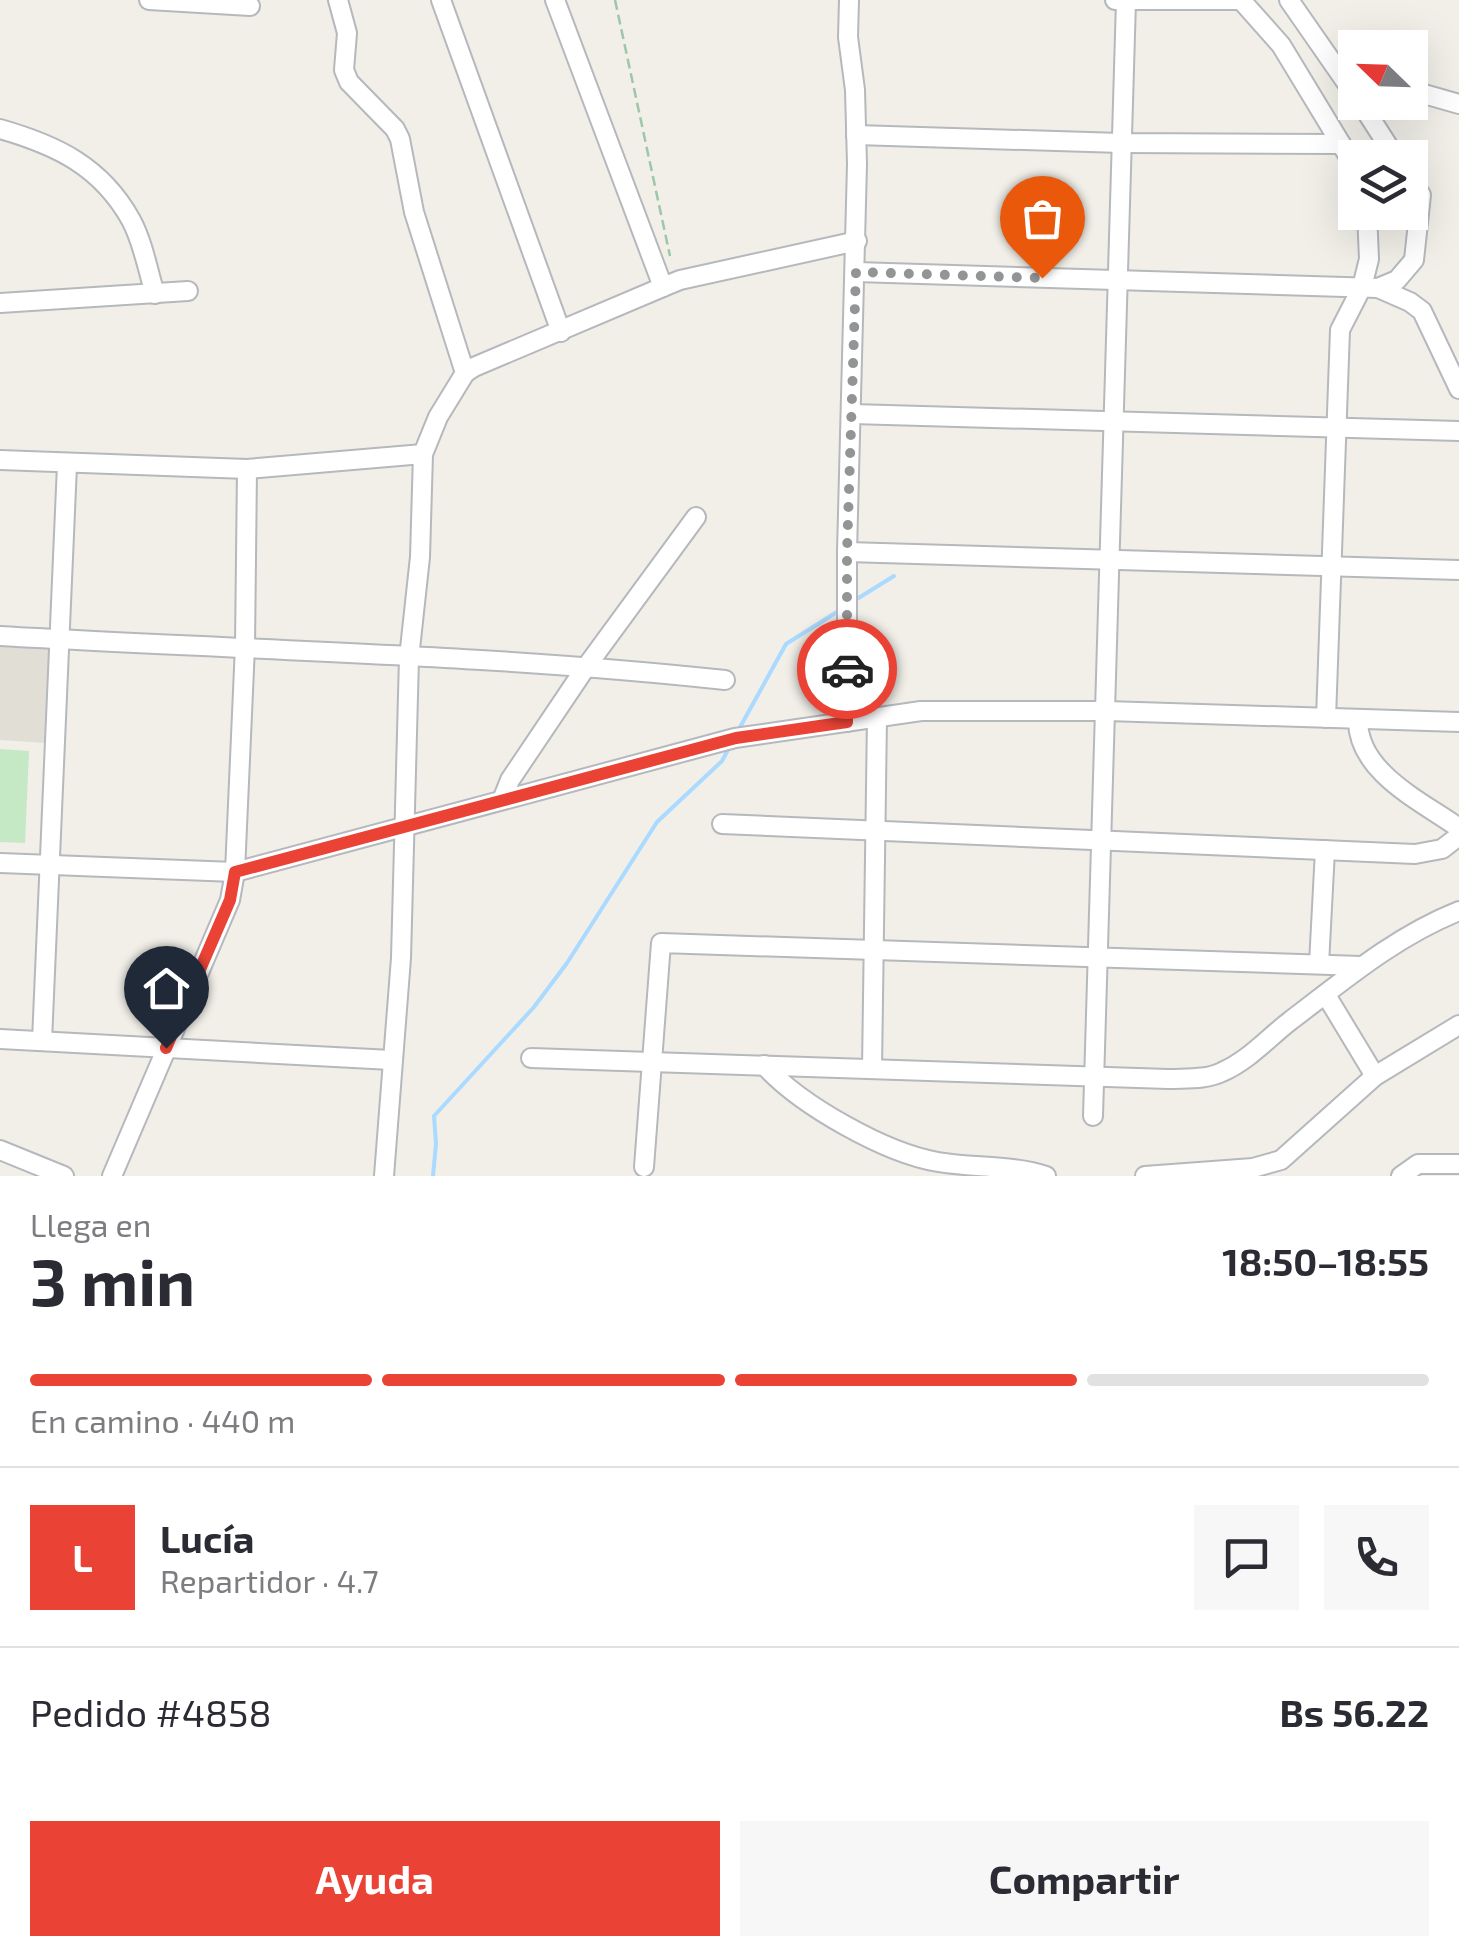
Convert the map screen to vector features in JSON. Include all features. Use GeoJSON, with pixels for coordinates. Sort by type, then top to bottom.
{"type":"FeatureCollection","features":[{"type":"Feature","properties":{"kind":"street"},"geometry":{"type":"LineString","coordinates":[[149,0],[250,6]]}},
{"type":"Feature","properties":{"kind":"street"},"geometry":{"type":"LineString","coordinates":[[338,0],[347,32],[344,70],[349,82],[395,128],[400,139],[414,212],[466,374]]}},
{"type":"Feature","properties":{"kind":"street"},"geometry":{"type":"LineString","coordinates":[[442,0],[561,332]]}},
{"type":"Feature","properties":{"kind":"street"},"geometry":{"type":"LineString","coordinates":[[554,0],[663,287]]}},
{"type":"Feature","properties":{"kind":"street"},"geometry":{"type":"LineString","coordinates":[[847,722],[847,552],[856,272],[856,135],[849,0]]}},
{"type":"Feature","properties":{"kind":"street"},"geometry":{"type":"LineString","coordinates":[[1115,0],[1241,0],[1281,45],[1339,140]]}},
{"type":"Feature","properties":{"kind":"street"},"geometry":{"type":"LineString","coordinates":[[1290,0],[1338,62]]}},
{"type":"Feature","properties":{"kind":"street"},"geometry":{"type":"LineString","coordinates":[[1093,1116],[1126,1]]}},
{"type":"Feature","properties":{"kind":"street"},"geometry":{"type":"LineString","coordinates":[[1428,95],[1459,104]]}},
{"type":"Feature","properties":{"kind":"street"},"geometry":{"type":"LineString","coordinates":[[0,129],[49,144],[75,158],[110,189],[132,222],[155,294]]}},
{"type":"Feature","properties":{"kind":"street"},"geometry":{"type":"LineString","coordinates":[[856,135],[1122,143],[1338,144]]}},
{"type":"Feature","properties":{"kind":"street"},"geometry":{"type":"LineString","coordinates":[[1326,718],[1340,330],[1370,288],[1368,230]]}},
{"type":"Feature","properties":{"kind":"street"},"geometry":{"type":"LineString","coordinates":[[1370,288],[1397,280],[1414,260],[1417,230]]}},
{"type":"Feature","properties":{"kind":"street"},"geometry":{"type":"LineString","coordinates":[[384,1176],[401,958],[409,658],[420,558],[423,454],[431,429],[474,367],[699,275],[856,240]]}},
{"type":"Feature","properties":{"kind":"street"},"geometry":{"type":"LineString","coordinates":[[856,272],[1370,288],[1410,302],[1422,311],[1459,389]]}},
{"type":"Feature","properties":{"kind":"street"},"geometry":{"type":"LineString","coordinates":[[0,303],[188,292]]}},
{"type":"Feature","properties":{"kind":"street"},"geometry":{"type":"LineString","coordinates":[[852,414],[1459,431]]}},
{"type":"Feature","properties":{"kind":"street"},"geometry":{"type":"LineString","coordinates":[[0,460],[247,469],[423,454]]}},
{"type":"Feature","properties":{"kind":"street"},"geometry":{"type":"LineString","coordinates":[[42,1041],[68,465]]}},
{"type":"Feature","properties":{"kind":"street"},"geometry":{"type":"LineString","coordinates":[[112,1176],[230,900],[235,872],[245,646],[247,469]]}},
{"type":"Feature","properties":{"kind":"street"},"geometry":{"type":"LineString","coordinates":[[502,800],[510,780],[586,667],[696,518]]}},
{"type":"Feature","properties":{"kind":"street"},"geometry":{"type":"LineString","coordinates":[[847,552],[1459,570]]}},
{"type":"Feature","properties":{"kind":"street"},"geometry":{"type":"LineString","coordinates":[[0,636],[245,646],[586,667],[725,680]]}},
{"type":"Feature","properties":{"kind":"street"},"geometry":{"type":"LineString","coordinates":[[0,863],[235,872],[736,738],[939,709],[1459,722]]}},
{"type":"Feature","properties":{"kind":"street"},"geometry":{"type":"LineString","coordinates":[[872,1069],[878,717]]}},
{"type":"Feature","properties":{"kind":"street"},"geometry":{"type":"LineString","coordinates":[[1358,719],[1358,738],[1385,775],[1459,828]]}},
{"type":"Feature","properties":{"kind":"street"},"geometry":{"type":"LineString","coordinates":[[722,824],[1415,854],[1442,849],[1459,836]]}},
{"type":"Feature","properties":{"kind":"street"},"geometry":{"type":"LineString","coordinates":[[1320,964],[1325,850]]}},
{"type":"Feature","properties":{"kind":"street"},"geometry":{"type":"LineString","coordinates":[[531,1058],[1168,1079],[1205,1077],[1222,1072],[1361,966],[1421,926],[1459,911]]}},
{"type":"Feature","properties":{"kind":"street"},"geometry":{"type":"LineString","coordinates":[[644,1167],[661,943],[1361,966]]}},
{"type":"Feature","properties":{"kind":"street"},"geometry":{"type":"LineString","coordinates":[[1326,994],[1375,1076]]}},
{"type":"Feature","properties":{"kind":"street"},"geometry":{"type":"LineString","coordinates":[[1155,1175],[1253,1168],[1282,1160],[1375,1076],[1459,1026]]}},
{"type":"Feature","properties":{"kind":"street"},"geometry":{"type":"LineString","coordinates":[[0,1038],[391,1060]]}},
{"type":"Feature","properties":{"kind":"street"},"geometry":{"type":"LineString","coordinates":[[764,1065],[784,1087],[879,1143],[910,1155],[1046,1176]]}},
{"type":"Feature","properties":{"kind":"street"},"geometry":{"type":"LineString","coordinates":[[0,1150],[64,1176]]}},
{"type":"Feature","properties":{"kind":"street"},"geometry":{"type":"LineString","coordinates":[[1401,1176],[1418,1164],[1459,1164]]}},
{"type":"Feature","properties":{"kind":"path"},"geometry":{"type":"LineString","coordinates":[[615,0],[670,254],[663,287]]}},
{"type":"Feature","properties":{"kind":"shaded area"},"geometry":{"type":"Polygon","coordinates":[[[0,645],[52,648],[47,743],[0,740],[0,645]]]}},
{"type":"Feature","properties":{"kind":"green space"},"geometry":{"type":"Polygon","coordinates":[[[0,749],[29,751],[25,843],[0,842],[0,749]]]}},
{"type":"Feature","properties":{"kind":"waterway"},"geometry":{"type":"LineString","coordinates":[[852,602],[894,576]]}},
{"type":"Feature","properties":{"kind":"waterway"},"geometry":{"type":"LineString","coordinates":[[739,729],[786,644],[840,610]]}},
{"type":"Feature","properties":{"kind":"waterway"},"geometry":{"type":"LineString","coordinates":[[433,1176],[434,1116],[534,1007],[567,963],[657,822],[722,761],[730,746]]}},
{"type":"Feature","properties":{"kind":"way so far"},"geometry":{"type":"LineString","coordinates":[[847,669],[856,272],[1042,278]]}},
{"type":"Feature","properties":{"kind":"route"},"geometry":{"type":"LineString","coordinates":[[166,1048],[230,900],[235,872],[736,738],[847,722],[847,669]]}}]}
